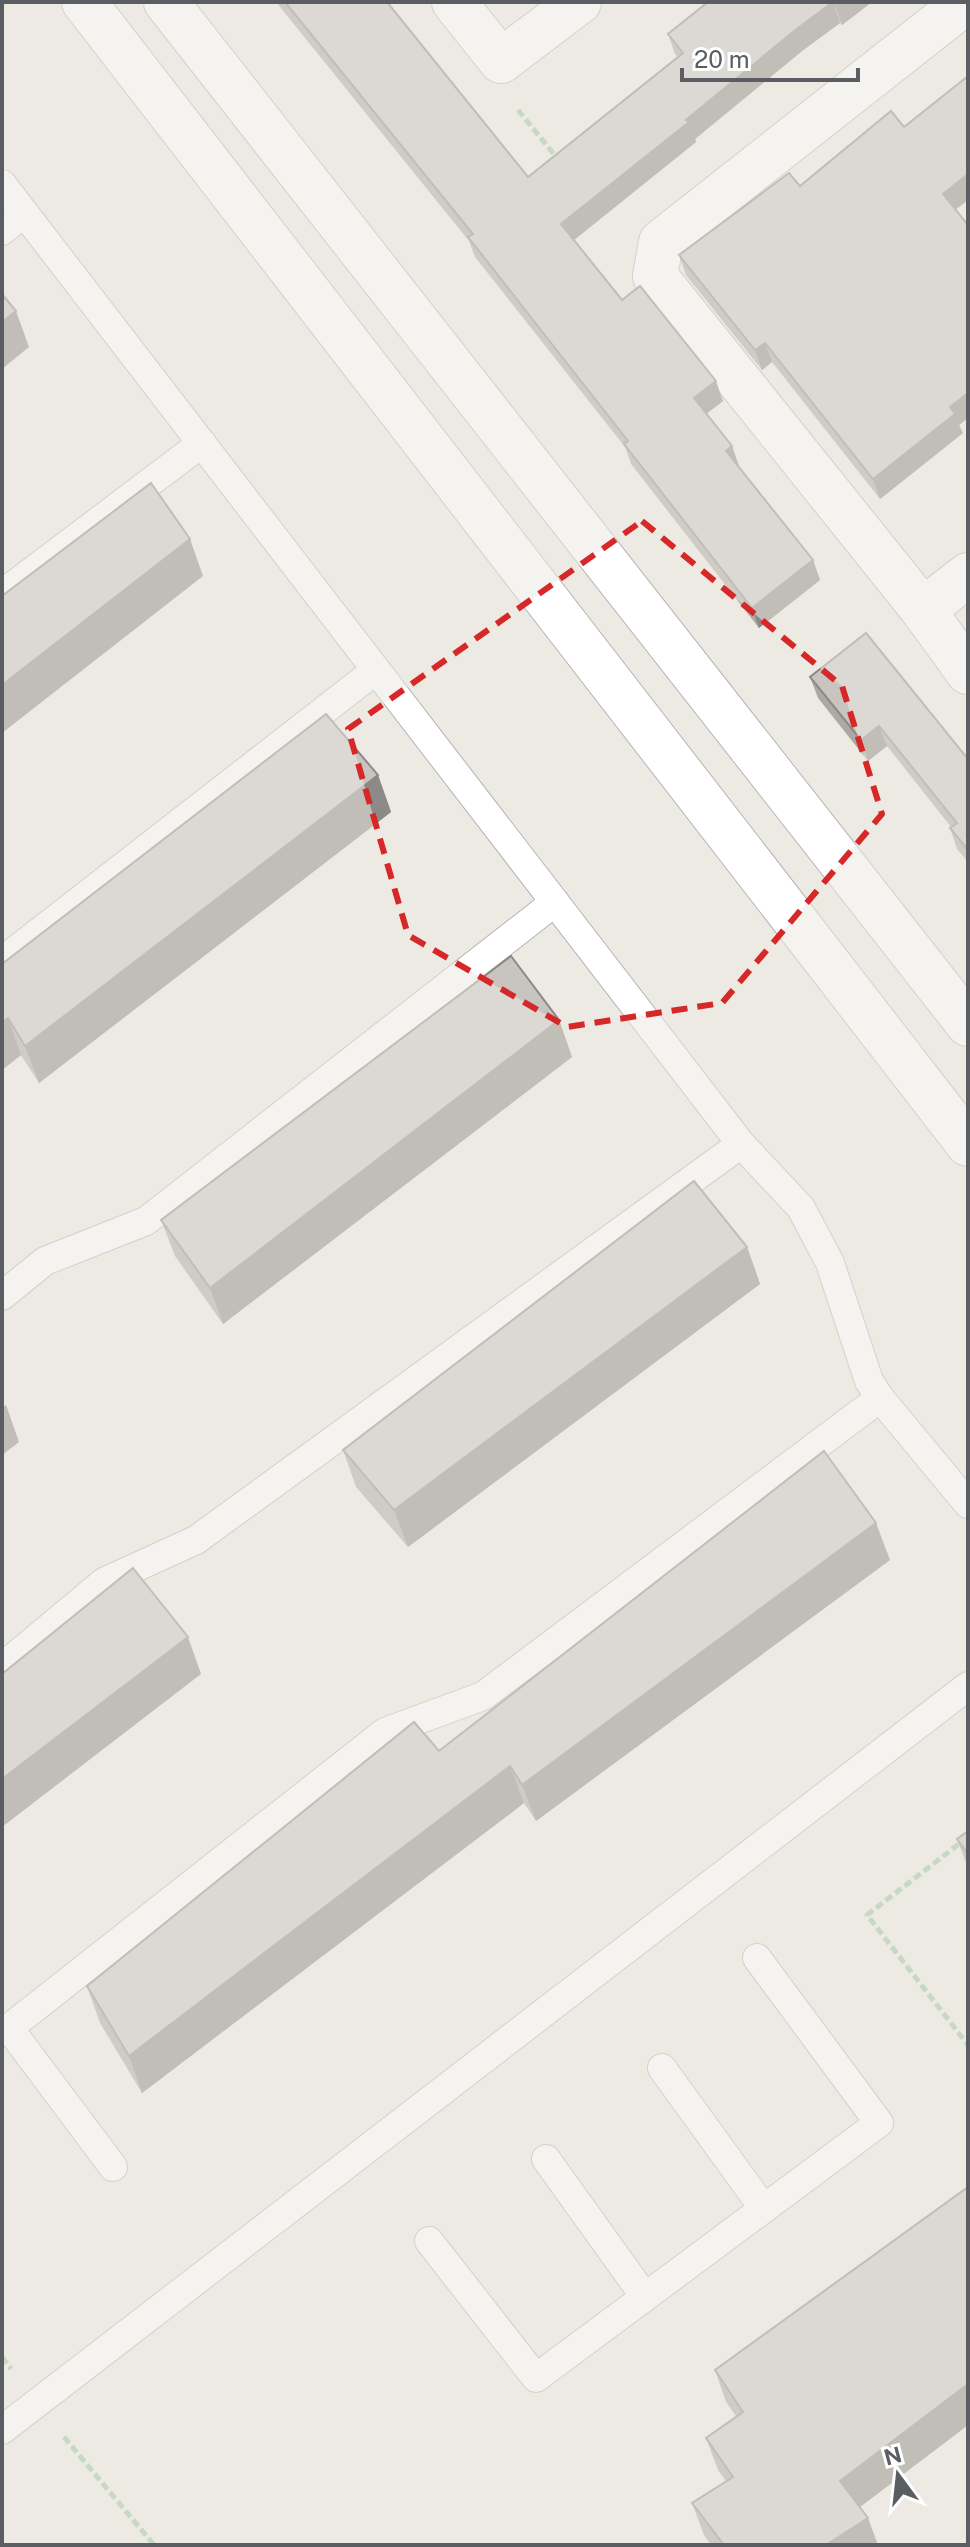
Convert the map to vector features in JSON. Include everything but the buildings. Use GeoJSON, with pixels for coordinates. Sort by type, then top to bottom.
{"type":"FeatureCollection","features":[{"type":"Feature","properties":{"kind":"street"},"geometry":{"type":"LineString","coordinates":[[84,2],[968,1144]]}},
{"type":"Feature","properties":{"kind":"street"},"geometry":{"type":"LineString","coordinates":[[166,2],[968,1024]]}},
{"type":"Feature","properties":{"kind":"street"},"geometry":{"type":"LineString","coordinates":[[454,2],[501,61],[579,2]]}},
{"type":"Feature","properties":{"kind":"street"},"geometry":{"type":"LineString","coordinates":[[966,2],[661,242],[655,276],[923,610],[968,672]]}},
{"type":"Feature","properties":{"kind":"street"},"geometry":{"type":"LineString","coordinates":[[923,610],[968,575]]}},
{"type":"Feature","properties":{"kind":"lane"},"geometry":{"type":"LineString","coordinates":[[2,184],[741,1144],[801,1208],[830,1263],[869,1381],[968,1504]]}},
{"type":"Feature","properties":{"kind":"lane"},"geometry":{"type":"LineString","coordinates":[[2,231],[24,213]]}},
{"type":"Feature","properties":{"kind":"lane"},"geometry":{"type":"LineString","coordinates":[[2,594],[202,443]]}},
{"type":"Feature","properties":{"kind":"lane"},"geometry":{"type":"LineString","coordinates":[[2,961],[376,670]]}},
{"type":"Feature","properties":{"kind":"lane"},"geometry":{"type":"LineString","coordinates":[[2,1296],[45,1261],[146,1221],[555,902]]}},
{"type":"Feature","properties":{"kind":"lane"},"geometry":{"type":"LineString","coordinates":[[2,1667],[104,1582],[196,1540],[741,1144]]}},
{"type":"Feature","properties":{"kind":"lane"},"geometry":{"type":"LineString","coordinates":[[113,2167],[9,2028],[385,1732],[483,1696],[880,1398]]}},
{"type":"Feature","properties":{"kind":"lane"},"geometry":{"type":"LineString","coordinates":[[2,2430],[968,1686]]}},
{"type":"Feature","properties":{"kind":"lane"},"geometry":{"type":"LineString","coordinates":[[429,2241],[536,2378],[879,2123],[757,1958]]}},
{"type":"Feature","properties":{"kind":"lane"},"geometry":{"type":"LineString","coordinates":[[662,2068],[764,2209]]}},
{"type":"Feature","properties":{"kind":"lane"},"geometry":{"type":"LineString","coordinates":[[546,2159],[645,2297]]}},
{"type":"Feature","properties":{"kind":"path"},"geometry":{"type":"LineString","coordinates":[[501,61],[512,103],[560,161]]}},
{"type":"Feature","properties":{"kind":"path"},"geometry":{"type":"LineString","coordinates":[[968,1837],[867,1915],[968,2045]]}},
{"type":"Feature","properties":{"kind":"path"},"geometry":{"type":"LineString","coordinates":[[2,2357],[35,2403],[154,2545]]}},
{"type":"Feature","properties":{"kind":"highlighted area"},"geometry":{"type":"Polygon","coordinates":[[[642,521],[842,686],[882,814],[722,1003],[567,1027],[408,935],[348,729],[642,521]]]}}]}
